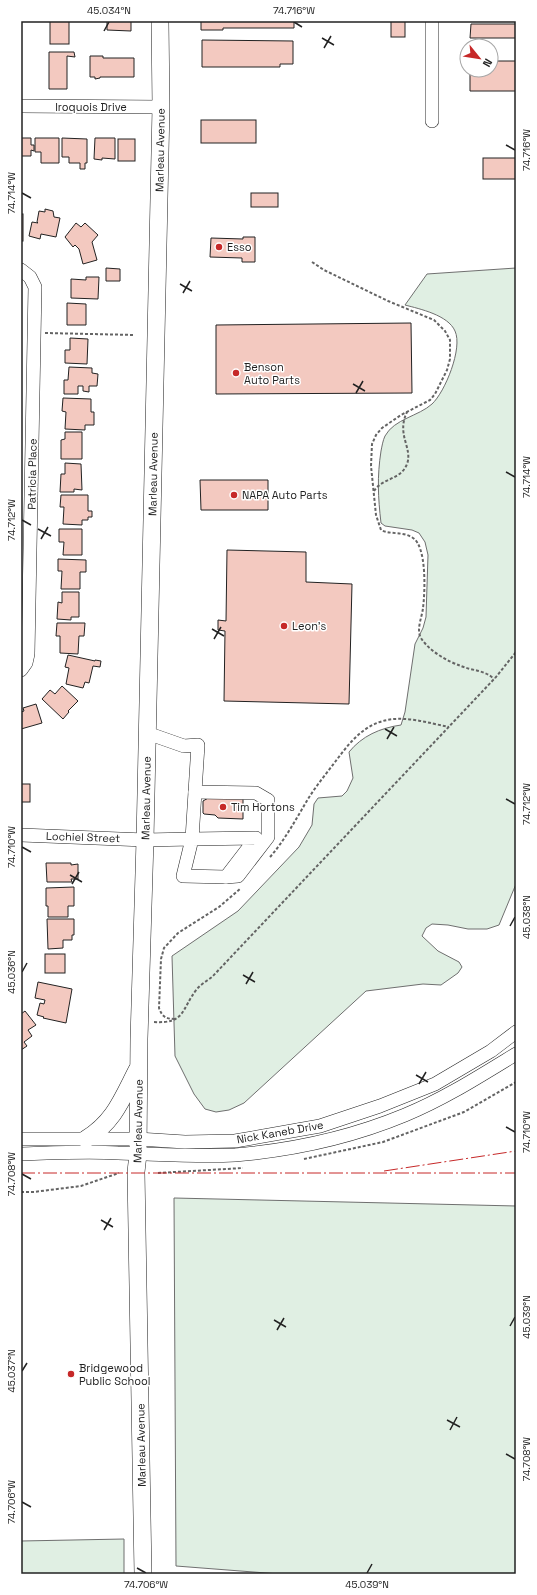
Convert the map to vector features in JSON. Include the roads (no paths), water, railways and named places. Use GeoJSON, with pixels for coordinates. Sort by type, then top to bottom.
{"type":"FeatureCollection","features":[{"type":"Feature","properties":{"kind":"main road","name":"Marleau Avenue"},"geometry":{"type":"LineString","coordinates":[[143,1574],[136,1172],[138,1147],[161,107],[160,21]]}},
{"type":"Feature","properties":{"kind":"main road"},"geometry":{"type":"LineString","coordinates":[[86,1139],[107,1123],[120,1104],[139,1066]]}},
{"type":"Feature","properties":{"kind":"street"},"geometry":{"type":"LineString","coordinates":[[432,21],[432,121]]}},
{"type":"Feature","properties":{"kind":"street","name":"Iroquois Drive"},"geometry":{"type":"LineString","coordinates":[[21,106],[161,107]]}},
{"type":"Feature","properties":{"kind":"street","name":"Patricia Place"},"geometry":{"type":"LineString","coordinates":[[21,670],[26,663],[28,654],[35,287],[26,273]]}},
{"type":"Feature","properties":{"kind":"street"},"geometry":{"type":"LineString","coordinates":[[147,733],[184,746],[198,745],[195,792],[192,839],[183,876],[238,876],[268,837],[268,800],[256,793],[195,792]]}},
{"type":"Feature","properties":{"kind":"street","name":"Lochiel Street"},"geometry":{"type":"LineString","coordinates":[[21,835],[145,840],[256,838],[226,877]]}},
{"type":"Feature","properties":{"kind":"street","name":"Nick Kaneb Drive"},"geometry":{"type":"LineString","coordinates":[[21,1154],[117,1153],[138,1147],[185,1142],[235,1141],[320,1126],[380,1106],[435,1084],[490,1051],[516,1032]]}},
{"type":"Feature","properties":{"kind":"street","name":"Nick Kaneb Drive"},"geometry":{"type":"LineString","coordinates":[[21,1139],[86,1139],[138,1147],[180,1156],[235,1154],[286,1148],[346,1136],[405,1115],[474,1080],[516,1054]]}},
{"type":"Feature","properties":{"kind":"place","name":"Esso"},"geometry":{"type":"Point","coordinates":[219,247]}},
{"type":"Feature","properties":{"kind":"place","name":"Benson Auto Parts"},"geometry":{"type":"Point","coordinates":[236,373]}},
{"type":"Feature","properties":{"kind":"place","name":"NAPA Auto Parts"},"geometry":{"type":"Point","coordinates":[234,495]}},
{"type":"Feature","properties":{"kind":"place","name":"Leon's"},"geometry":{"type":"Point","coordinates":[284,626]}},
{"type":"Feature","properties":{"kind":"place","name":"Tim Hortons"},"geometry":{"type":"Point","coordinates":[223,807]}},
{"type":"Feature","properties":{"kind":"place","name":"Bridgewood Public School"},"geometry":{"type":"Point","coordinates":[71,1374]}}]}
